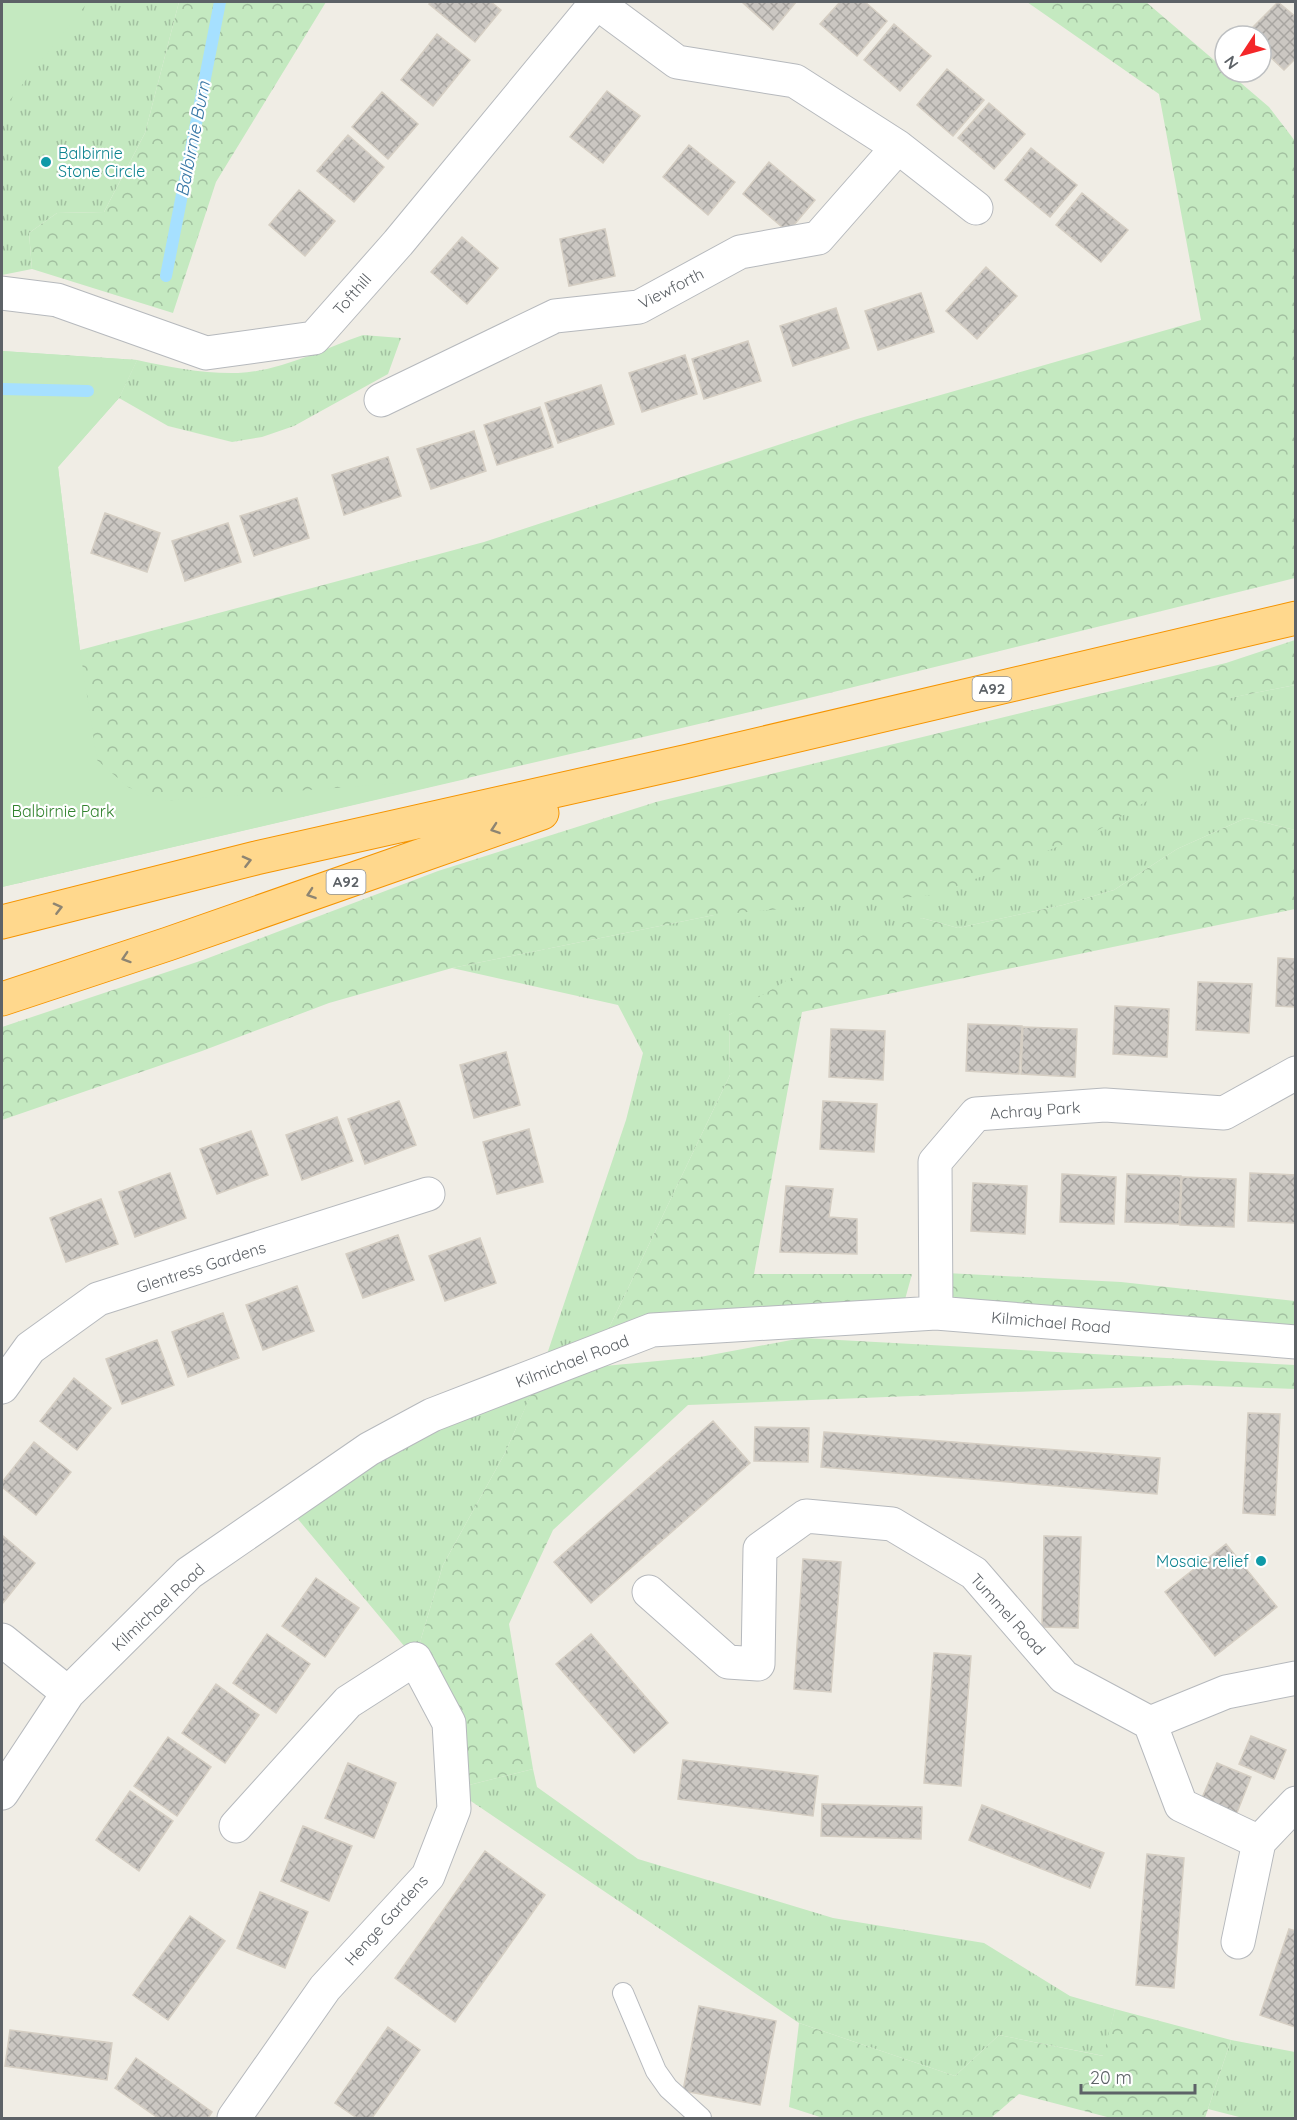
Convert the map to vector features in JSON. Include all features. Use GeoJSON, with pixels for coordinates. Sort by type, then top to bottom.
{"type":"FeatureCollection","features":[{"type":"Feature","properties":{"kind":"highway","name":"A92"},"geometry":{"type":"LineString","coordinates":[[2,922],[256,858],[688,761],[1296,618]]}},
{"type":"Feature","properties":{"kind":"highway","name":"A92"},"geometry":{"type":"LineString","coordinates":[[2,999],[179,940],[688,761]]}},
{"type":"Feature","properties":{"kind":"street"},"geometry":{"type":"LineString","coordinates":[[597,2],[677,62],[795,81],[898,147],[976,208]]}},
{"type":"Feature","properties":{"kind":"street","name":"Tofthill"},"geometry":{"type":"LineString","coordinates":[[2,293],[57,300],[206,353],[314,338],[398,243],[597,2]]}},
{"type":"Feature","properties":{"kind":"street","name":"Viewforth"},"geometry":{"type":"LineString","coordinates":[[381,400],[555,316],[639,307],[740,252],[818,238],[898,147]]}},
{"type":"Feature","properties":{"kind":"street","name":"Achray Park"},"geometry":{"type":"LineString","coordinates":[[936,1313],[935,1162],[976,1114],[1105,1105],[1224,1113],[1296,1073]]}},
{"type":"Feature","properties":{"kind":"street","name":"Glentress Gardens"},"geometry":{"type":"LineString","coordinates":[[2,1387],[30,1348],[98,1299],[428,1194]]}},
{"type":"Feature","properties":{"kind":"street","name":"Kilmichael Road"},"geometry":{"type":"LineString","coordinates":[[2,1793],[68,1693],[189,1573],[369,1449],[432,1415],[652,1330],[936,1313],[1296,1342]]}},
{"type":"Feature","properties":{"kind":"street","name":"Tummel Road"},"geometry":{"type":"LineString","coordinates":[[649,1592],[728,1662],[758,1664],[760,1549],[806,1516],[892,1524],[974,1573],[1064,1677],[1150,1723]]}},
{"type":"Feature","properties":{"kind":"street"},"geometry":{"type":"LineString","coordinates":[[2,1640],[68,1693]]}},
{"type":"Feature","properties":{"kind":"street","name":"Henge Gardens"},"geometry":{"type":"LineString","coordinates":[[234,2118],[325,1988],[428,1876],[454,1809],[449,1723],[415,1659],[348,1702],[236,1826]]}},
{"type":"Feature","properties":{"kind":"street"},"geometry":{"type":"LineString","coordinates":[[1259,1842],[1181,1805],[1150,1723],[1226,1692],[1296,1678]]}},
{"type":"Feature","properties":{"kind":"street"},"geometry":{"type":"LineString","coordinates":[[1238,1942],[1259,1842],[1296,1803]]}},
{"type":"Feature","properties":{"kind":"lane"},"geometry":{"type":"LineString","coordinates":[[623,1993],[656,2071],[668,2088],[701,2118]]}},
{"type":"Feature","properties":{"kind":"green space"},"geometry":{"type":"Polygon","coordinates":[[[2,2],[88,2],[2,110],[2,2]]]}},
{"type":"Feature","properties":{"kind":"green space"},"geometry":{"type":"Polygon","coordinates":[[[31,2],[179,2],[145,133],[104,212],[57,213],[29,233],[32,269],[2,275],[2,51],[31,2]]]}},
{"type":"Feature","properties":{"kind":"green space"},"geometry":{"type":"Polygon","coordinates":[[[179,2],[326,2],[216,182],[173,313],[32,269],[29,233],[57,213],[104,212],[145,133],[179,2]]]}},
{"type":"Feature","properties":{"kind":"green space"},"geometry":{"type":"Polygon","coordinates":[[[1027,2],[1146,2],[1213,59],[1213,84],[1242,84],[1269,107],[1295,141],[1295,578],[801,700],[2,887],[2,351],[137,360],[119,398],[58,467],[80,650],[484,542],[857,419],[1201,320],[1159,94],[1027,2]]]}},
{"type":"Feature","properties":{"kind":"green space"},"geometry":{"type":"Polygon","coordinates":[[[363,335],[401,338],[388,374],[294,426],[262,437],[232,442],[168,426],[119,398],[137,360],[200,371],[238,373],[286,364],[363,335]]]}},
{"type":"Feature","properties":{"kind":"green space","name":"Balbirnie Park"},"geometry":{"type":"Polygon","coordinates":[[[2,351],[137,360],[119,398],[58,467],[80,650],[97,760],[128,787],[160,801],[470,778],[2,887],[2,351]]]}},
{"type":"Feature","properties":{"kind":"green space"},"geometry":{"type":"Polygon","coordinates":[[[1295,640],[1295,685],[1230,698],[1229,737],[1167,789],[1095,832],[934,895],[714,915],[452,968],[329,1003],[202,1051],[2,1120],[2,1027],[203,960],[438,871],[656,802],[1226,663],[1295,640]]]}},
{"type":"Feature","properties":{"kind":"green space"},"geometry":{"type":"Polygon","coordinates":[[[1295,685],[1295,830],[1246,818],[1177,849],[1114,890],[1063,905],[958,928],[922,918],[729,1015],[730,1075],[598,1351],[541,1373],[505,1453],[443,1565],[415,1659],[287,1506],[541,1372],[626,1120],[643,1053],[618,1005],[452,968],[714,915],[1229,698],[1295,685]]]}},
{"type":"Feature","properties":{"kind":"green space"},"geometry":{"type":"Polygon","coordinates":[[[1246,818],[1295,830],[1295,909],[802,1012],[754,1274],[912,1274],[901,1314],[598,1351],[730,1075],[729,1015],[863,935],[922,918],[958,928],[1063,905],[1114,890],[1177,849],[1246,818]]]}},
{"type":"Feature","properties":{"kind":"green space"},"geometry":{"type":"Polygon","coordinates":[[[946,1273],[1121,1282],[1295,1301],[1295,1342],[950,1314],[946,1273]]]}},
{"type":"Feature","properties":{"kind":"green space"},"geometry":{"type":"Polygon","coordinates":[[[802,1338],[1295,1365],[1295,1389],[1188,1385],[688,1405],[553,1530],[509,1624],[533,1769],[453,1789],[415,1659],[443,1565],[505,1453],[541,1372],[700,1357],[802,1338]]]}},
{"type":"Feature","properties":{"kind":"green space"},"geometry":{"type":"Polygon","coordinates":[[[533,1769],[537,1787],[638,1859],[833,1918],[984,1943],[1070,1996],[1115,2009],[1104,2056],[999,2035],[955,2076],[799,2023],[453,1789],[533,1769]]]}},
{"type":"Feature","properties":{"kind":"green space"},"geometry":{"type":"Polygon","coordinates":[[[1115,2009],[1231,2040],[1205,2118],[1111,2118],[1019,2094],[991,2118],[823,2118],[789,2107],[799,2023],[955,2076],[999,2035],[1103,2056],[1115,2009]]]}},
{"type":"Feature","properties":{"kind":"green space"},"geometry":{"type":"Polygon","coordinates":[[[1231,2040],[1295,2052],[1295,2118],[1243,2118],[1208,2109],[1231,2040]]]}},
{"type":"Feature","properties":{"kind":"building"},"geometry":{"type":"Polygon","coordinates":[[[432,2],[491,2],[501,10],[475,42],[429,4],[432,2]]]}},
{"type":"Feature","properties":{"kind":"building"},"geometry":{"type":"Polygon","coordinates":[[[742,2],[796,2],[773,30],[742,2]]]}},
{"type":"Feature","properties":{"kind":"building"},"geometry":{"type":"Polygon","coordinates":[[[840,2],[865,2],[887,21],[857,56],[820,24],[840,2]]]}},
{"type":"Feature","properties":{"kind":"building"},"geometry":{"type":"Polygon","coordinates":[[[1278,2],[1296,17],[1296,58],[1284,70],[1273,59],[1273,24],[1256,24],[1278,2]]]}},
{"type":"Feature","properties":{"kind":"building"},"geometry":{"type":"Polygon","coordinates":[[[894,24],[931,56],[900,91],[864,60],[894,24]]]}},
{"type":"Feature","properties":{"kind":"building"},"geometry":{"type":"Polygon","coordinates":[[[437,34],[470,60],[433,106],[401,80],[437,34]]]}},
{"type":"Feature","properties":{"kind":"building"},"geometry":{"type":"Polygon","coordinates":[[[947,69],[984,100],[953,136],[917,105],[947,69]]]}},
{"type":"Feature","properties":{"kind":"building"},"geometry":{"type":"Polygon","coordinates":[[[607,91],[640,116],[603,163],[570,137],[607,91]]]}},
{"type":"Feature","properties":{"kind":"building"},"geometry":{"type":"Polygon","coordinates":[[[382,92],[418,124],[388,159],[352,127],[382,92]]]}},
{"type":"Feature","properties":{"kind":"building"},"geometry":{"type":"Polygon","coordinates":[[[989,103],[1025,134],[994,169],[958,138],[989,103]]]}},
{"type":"Feature","properties":{"kind":"building"},"geometry":{"type":"Polygon","coordinates":[[[348,135],[384,167],[354,202],[317,171],[348,135]]]}},
{"type":"Feature","properties":{"kind":"building"},"geometry":{"type":"Polygon","coordinates":[[[689,145],[735,182],[708,215],[663,177],[689,145]]]}},
{"type":"Feature","properties":{"kind":"building"},"geometry":{"type":"Polygon","coordinates":[[[1031,148],[1077,185],[1050,217],[1005,180],[1031,148]]]}},
{"type":"Feature","properties":{"kind":"building"},"geometry":{"type":"Polygon","coordinates":[[[769,162],[815,200],[788,232],[743,194],[769,162]]]}},
{"type":"Feature","properties":{"kind":"building"},"geometry":{"type":"Polygon","coordinates":[[[299,190],[335,221],[305,256],[269,225],[299,190]]]}},
{"type":"Feature","properties":{"kind":"building"},"geometry":{"type":"Polygon","coordinates":[[[1082,193],[1128,230],[1101,262],[1056,225],[1082,193]]]}},
{"type":"Feature","properties":{"kind":"building"},"geometry":{"type":"Polygon","coordinates":[[[605,229],[615,276],[569,286],[560,239],[605,229]]]}},
{"type":"Feature","properties":{"kind":"building"},"geometry":{"type":"Polygon","coordinates":[[[462,237],[498,268],[467,304],[431,272],[462,237]]]}},
{"type":"Feature","properties":{"kind":"building"},"geometry":{"type":"Polygon","coordinates":[[[986,267],[1017,296],[977,339],[946,311],[986,267]]]}},
{"type":"Feature","properties":{"kind":"building"},"geometry":{"type":"Polygon","coordinates":[[[921,293],[934,332],[878,350],[865,311],[921,293]]]}},
{"type":"Feature","properties":{"kind":"building"},"geometry":{"type":"Polygon","coordinates":[[[836,308],[849,348],[793,366],[780,326],[836,308]]]}},
{"type":"Feature","properties":{"kind":"building"},"geometry":{"type":"Polygon","coordinates":[[[748,341],[761,381],[704,399],[692,359],[748,341]]]}},
{"type":"Feature","properties":{"kind":"building"},"geometry":{"type":"Polygon","coordinates":[[[685,355],[697,394],[642,412],[629,373],[685,355]]]}},
{"type":"Feature","properties":{"kind":"building"},"geometry":{"type":"Polygon","coordinates":[[[601,385],[614,424],[558,443],[545,403],[601,385]]]}},
{"type":"Feature","properties":{"kind":"building"},"geometry":{"type":"Polygon","coordinates":[[[540,407],[553,447],[497,465],[484,425],[540,407]]]}},
{"type":"Feature","properties":{"kind":"building"},"geometry":{"type":"Polygon","coordinates":[[[474,431],[486,471],[431,489],[417,449],[474,431]]]}},
{"type":"Feature","properties":{"kind":"building"},"geometry":{"type":"Polygon","coordinates":[[[388,457],[401,496],[344,515],[332,475],[388,457]]]}},
{"type":"Feature","properties":{"kind":"building"},"geometry":{"type":"Polygon","coordinates":[[[297,498],[309,538],[254,556],[240,516],[297,498]]]}},
{"type":"Feature","properties":{"kind":"building"},"geometry":{"type":"Polygon","coordinates":[[[105,513],[160,533],[147,572],[91,553],[105,513]]]}},
{"type":"Feature","properties":{"kind":"building"},"geometry":{"type":"Polygon","coordinates":[[[228,523],[241,562],[185,581],[172,541],[228,523]]]}},
{"type":"Feature","properties":{"kind":"building"},"geometry":{"type":"Polygon","coordinates":[[[1278,958],[1296,959],[1296,1007],[1276,1006],[1278,958]]]}},
{"type":"Feature","properties":{"kind":"building"},"geometry":{"type":"Polygon","coordinates":[[[1198,982],[1252,984],[1249,1033],[1196,1030],[1198,982]]]}},
{"type":"Feature","properties":{"kind":"building"},"geometry":{"type":"Polygon","coordinates":[[[1115,1006],[1169,1009],[1167,1057],[1113,1054],[1115,1006]]]}},
{"type":"Feature","properties":{"kind":"building"},"geometry":{"type":"Polygon","coordinates":[[[968,1024],[1022,1026],[1019,1074],[966,1071],[968,1024]]]}},
{"type":"Feature","properties":{"kind":"building"},"geometry":{"type":"Polygon","coordinates":[[[1023,1027],[1077,1029],[1075,1077],[1021,1074],[1023,1027]]]}},
{"type":"Feature","properties":{"kind":"building"},"geometry":{"type":"Polygon","coordinates":[[[831,1029],[885,1031],[883,1080],[829,1077],[831,1029]]]}},
{"type":"Feature","properties":{"kind":"building"},"geometry":{"type":"Polygon","coordinates":[[[506,1052],[520,1105],[474,1118],[460,1065],[506,1052]]]}},
{"type":"Feature","properties":{"kind":"building"},"geometry":{"type":"Polygon","coordinates":[[[399,1101],[416,1145],[365,1164],[348,1119],[399,1101]]]}},
{"type":"Feature","properties":{"kind":"building"},"geometry":{"type":"Polygon","coordinates":[[[823,1101],[877,1104],[874,1152],[820,1149],[823,1101]]]}},
{"type":"Feature","properties":{"kind":"building"},"geometry":{"type":"Polygon","coordinates":[[[337,1117],[353,1161],[302,1180],[286,1135],[337,1117]]]}},
{"type":"Feature","properties":{"kind":"building"},"geometry":{"type":"Polygon","coordinates":[[[529,1129],[543,1182],[497,1194],[483,1142],[529,1129]]]}},
{"type":"Feature","properties":{"kind":"building"},"geometry":{"type":"Polygon","coordinates":[[[251,1131],[268,1175],[217,1194],[200,1149],[251,1131]]]}},
{"type":"Feature","properties":{"kind":"building"},"geometry":{"type":"Polygon","coordinates":[[[170,1173],[186,1218],[135,1237],[119,1192],[170,1173]]]}},
{"type":"Feature","properties":{"kind":"building"},"geometry":{"type":"Polygon","coordinates":[[[1250,1173],[1296,1175],[1296,1223],[1248,1221],[1250,1173]]]}},
{"type":"Feature","properties":{"kind":"building"},"geometry":{"type":"Polygon","coordinates":[[[1062,1174],[1116,1177],[1114,1224],[1060,1222],[1062,1174]]]}},
{"type":"Feature","properties":{"kind":"building"},"geometry":{"type":"Polygon","coordinates":[[[1127,1174],[1181,1176],[1179,1224],[1125,1222],[1127,1174]]]}},
{"type":"Feature","properties":{"kind":"building"},"geometry":{"type":"Polygon","coordinates":[[[1182,1177],[1236,1179],[1234,1227],[1180,1225],[1182,1177]]]}},
{"type":"Feature","properties":{"kind":"building"},"geometry":{"type":"Polygon","coordinates":[[[973,1183],[1027,1186],[1025,1234],[971,1231],[973,1183]]]}},
{"type":"Feature","properties":{"kind":"building"},"geometry":{"type":"Polygon","coordinates":[[[786,1186],[833,1189],[829,1217],[857,1219],[857,1254],[780,1252],[786,1186]]]}},
{"type":"Feature","properties":{"kind":"building"},"geometry":{"type":"Polygon","coordinates":[[[101,1199],[118,1244],[66,1262],[50,1218],[101,1199]]]}},
{"type":"Feature","properties":{"kind":"building"},"geometry":{"type":"Polygon","coordinates":[[[398,1235],[414,1280],[363,1298],[346,1254],[398,1235]]]}},
{"type":"Feature","properties":{"kind":"building"},"geometry":{"type":"Polygon","coordinates":[[[480,1238],[496,1283],[445,1301],[429,1256],[480,1238]]]}},
{"type":"Feature","properties":{"kind":"building"},"geometry":{"type":"Polygon","coordinates":[[[297,1286],[314,1331],[263,1350],[246,1305],[297,1286]]]}},
{"type":"Feature","properties":{"kind":"building"},"geometry":{"type":"Polygon","coordinates":[[[223,1313],[239,1358],[188,1377],[172,1332],[223,1313]]]}},
{"type":"Feature","properties":{"kind":"building"},"geometry":{"type":"Polygon","coordinates":[[[157,1340],[174,1385],[122,1404],[106,1359],[157,1340]]]}},
{"type":"Feature","properties":{"kind":"building"},"geometry":{"type":"Polygon","coordinates":[[[74,1378],[111,1408],[77,1450],[40,1421],[74,1378]]]}},
{"type":"Feature","properties":{"kind":"building"},"geometry":{"type":"Polygon","coordinates":[[[1248,1413],[1280,1414],[1275,1515],[1243,1513],[1248,1413]]]}},
{"type":"Feature","properties":{"kind":"building"},"geometry":{"type":"Polygon","coordinates":[[[713,1421],[750,1463],[591,1603],[554,1562],[713,1421]]]}},
{"type":"Feature","properties":{"kind":"building"},"geometry":{"type":"Polygon","coordinates":[[[755,1427],[809,1428],[808,1462],[754,1461],[755,1427]]]}},
{"type":"Feature","properties":{"kind":"building"},"geometry":{"type":"Polygon","coordinates":[[[824,1432],[1160,1458],[1157,1494],[821,1467],[824,1432]]]}},
{"type":"Feature","properties":{"kind":"building"},"geometry":{"type":"Polygon","coordinates":[[[34,1442],[71,1472],[36,1515],[2,1487],[2,1482],[34,1442]]]}},
{"type":"Feature","properties":{"kind":"building"},"geometry":{"type":"Polygon","coordinates":[[[2,1535],[35,1563],[2,1604],[2,1535]]]}},
{"type":"Feature","properties":{"kind":"building"},"geometry":{"type":"Polygon","coordinates":[[[1044,1536],[1081,1537],[1078,1628],[1042,1627],[1044,1536]]]}},
{"type":"Feature","properties":{"kind":"building"},"geometry":{"type":"Polygon","coordinates":[[[1226,1544],[1277,1607],[1215,1656],[1165,1592],[1226,1544]]]}},
{"type":"Feature","properties":{"kind":"building"},"geometry":{"type":"Polygon","coordinates":[[[803,1559],[841,1562],[831,1692],[794,1689],[803,1559]]]}},
{"type":"Feature","properties":{"kind":"building"},"geometry":{"type":"Polygon","coordinates":[[[316,1578],[359,1608],[325,1657],[282,1626],[316,1578]]]}},
{"type":"Feature","properties":{"kind":"building"},"geometry":{"type":"Polygon","coordinates":[[[267,1634],[310,1664],[276,1713],[233,1683],[267,1634]]]}},
{"type":"Feature","properties":{"kind":"building"},"geometry":{"type":"Polygon","coordinates":[[[591,1634],[668,1723],[634,1753],[556,1664],[591,1634]]]}},
{"type":"Feature","properties":{"kind":"building"},"geometry":{"type":"Polygon","coordinates":[[[934,1653],[971,1656],[961,1786],[924,1783],[934,1653]]]}},
{"type":"Feature","properties":{"kind":"building"},"geometry":{"type":"Polygon","coordinates":[[[216,1684],[259,1715],[225,1763],[182,1733],[216,1684]]]}},
{"type":"Feature","properties":{"kind":"building"},"geometry":{"type":"Polygon","coordinates":[[[1251,1736],[1286,1750],[1274,1779],[1239,1764],[1251,1736]]]}},
{"type":"Feature","properties":{"kind":"building"},"geometry":{"type":"Polygon","coordinates":[[[168,1737],[211,1767],[177,1816],[134,1786],[168,1737]]]}},
{"type":"Feature","properties":{"kind":"building"},"geometry":{"type":"Polygon","coordinates":[[[683,1760],[818,1776],[813,1816],[678,1799],[683,1760]]]}},
{"type":"Feature","properties":{"kind":"building"},"geometry":{"type":"Polygon","coordinates":[[[348,1763],[396,1783],[374,1838],[325,1818],[348,1763]]]}},
{"type":"Feature","properties":{"kind":"building"},"geometry":{"type":"Polygon","coordinates":[[[1217,1763],[1251,1777],[1236,1815],[1201,1800],[1217,1763]]]}},
{"type":"Feature","properties":{"kind":"building"},"geometry":{"type":"Polygon","coordinates":[[[130,1791],[173,1821],[139,1871],[96,1840],[130,1791]]]}},
{"type":"Feature","properties":{"kind":"building"},"geometry":{"type":"Polygon","coordinates":[[[822,1804],[922,1807],[921,1839],[821,1836],[822,1804]]]}},
{"type":"Feature","properties":{"kind":"building"},"geometry":{"type":"Polygon","coordinates":[[[982,1805],[1104,1853],[1090,1888],[969,1840],[982,1805]]]}},
{"type":"Feature","properties":{"kind":"building"},"geometry":{"type":"Polygon","coordinates":[[[303,1826],[352,1846],[329,1901],[281,1881],[303,1826]]]}},
{"type":"Feature","properties":{"kind":"building"},"geometry":{"type":"Polygon","coordinates":[[[485,1851],[545,1895],[455,2022],[395,1978],[485,1851]]]}},
{"type":"Feature","properties":{"kind":"building"},"geometry":{"type":"Polygon","coordinates":[[[1147,1854],[1184,1858],[1174,1988],[1136,1985],[1147,1854]]]}},
{"type":"Feature","properties":{"kind":"building"},"geometry":{"type":"Polygon","coordinates":[[[260,1892],[308,1912],[285,1968],[237,1948],[260,1892]]]}},
{"type":"Feature","properties":{"kind":"building"},"geometry":{"type":"Polygon","coordinates":[[[190,1916],[225,1941],[168,2020],[133,1995],[190,1916]]]}},
{"type":"Feature","properties":{"kind":"building"},"geometry":{"type":"Polygon","coordinates":[[[1289,1929],[1296,1931],[1295,2027],[1260,2015],[1289,1929]]]}},
{"type":"Feature","properties":{"kind":"building"},"geometry":{"type":"Polygon","coordinates":[[[699,2006],[776,2021],[760,2105],[683,2091],[699,2006]]]}},
{"type":"Feature","properties":{"kind":"building"},"geometry":{"type":"Polygon","coordinates":[[[388,2027],[420,2050],[372,2118],[357,2118],[335,2103],[388,2027]]]}},
{"type":"Feature","properties":{"kind":"building"},"geometry":{"type":"Polygon","coordinates":[[[10,2030],[112,2043],[107,2080],[5,2066],[10,2030]]]}},
{"type":"Feature","properties":{"kind":"building"},"geometry":{"type":"Polygon","coordinates":[[[136,2058],[212,2112],[208,2118],[158,2118],[115,2088],[136,2058]]]}},
{"type":"Feature","properties":{"kind":"waterway","name":"Balbirnie Burn"},"geometry":{"type":"LineString","coordinates":[[166,276],[220,2]]}},
{"type":"Feature","properties":{"kind":"waterway"},"geometry":{"type":"LineString","coordinates":[[2,389],[88,391]]}},
{"type":"Feature","properties":{"kind":"place","name":"Balbirnie Stone Circle"},"geometry":{"type":"Point","coordinates":[46,162]}},
{"type":"Feature","properties":{"kind":"place","name":"Mosaic relief"},"geometry":{"type":"Point","coordinates":[1261,1561]}}]}
